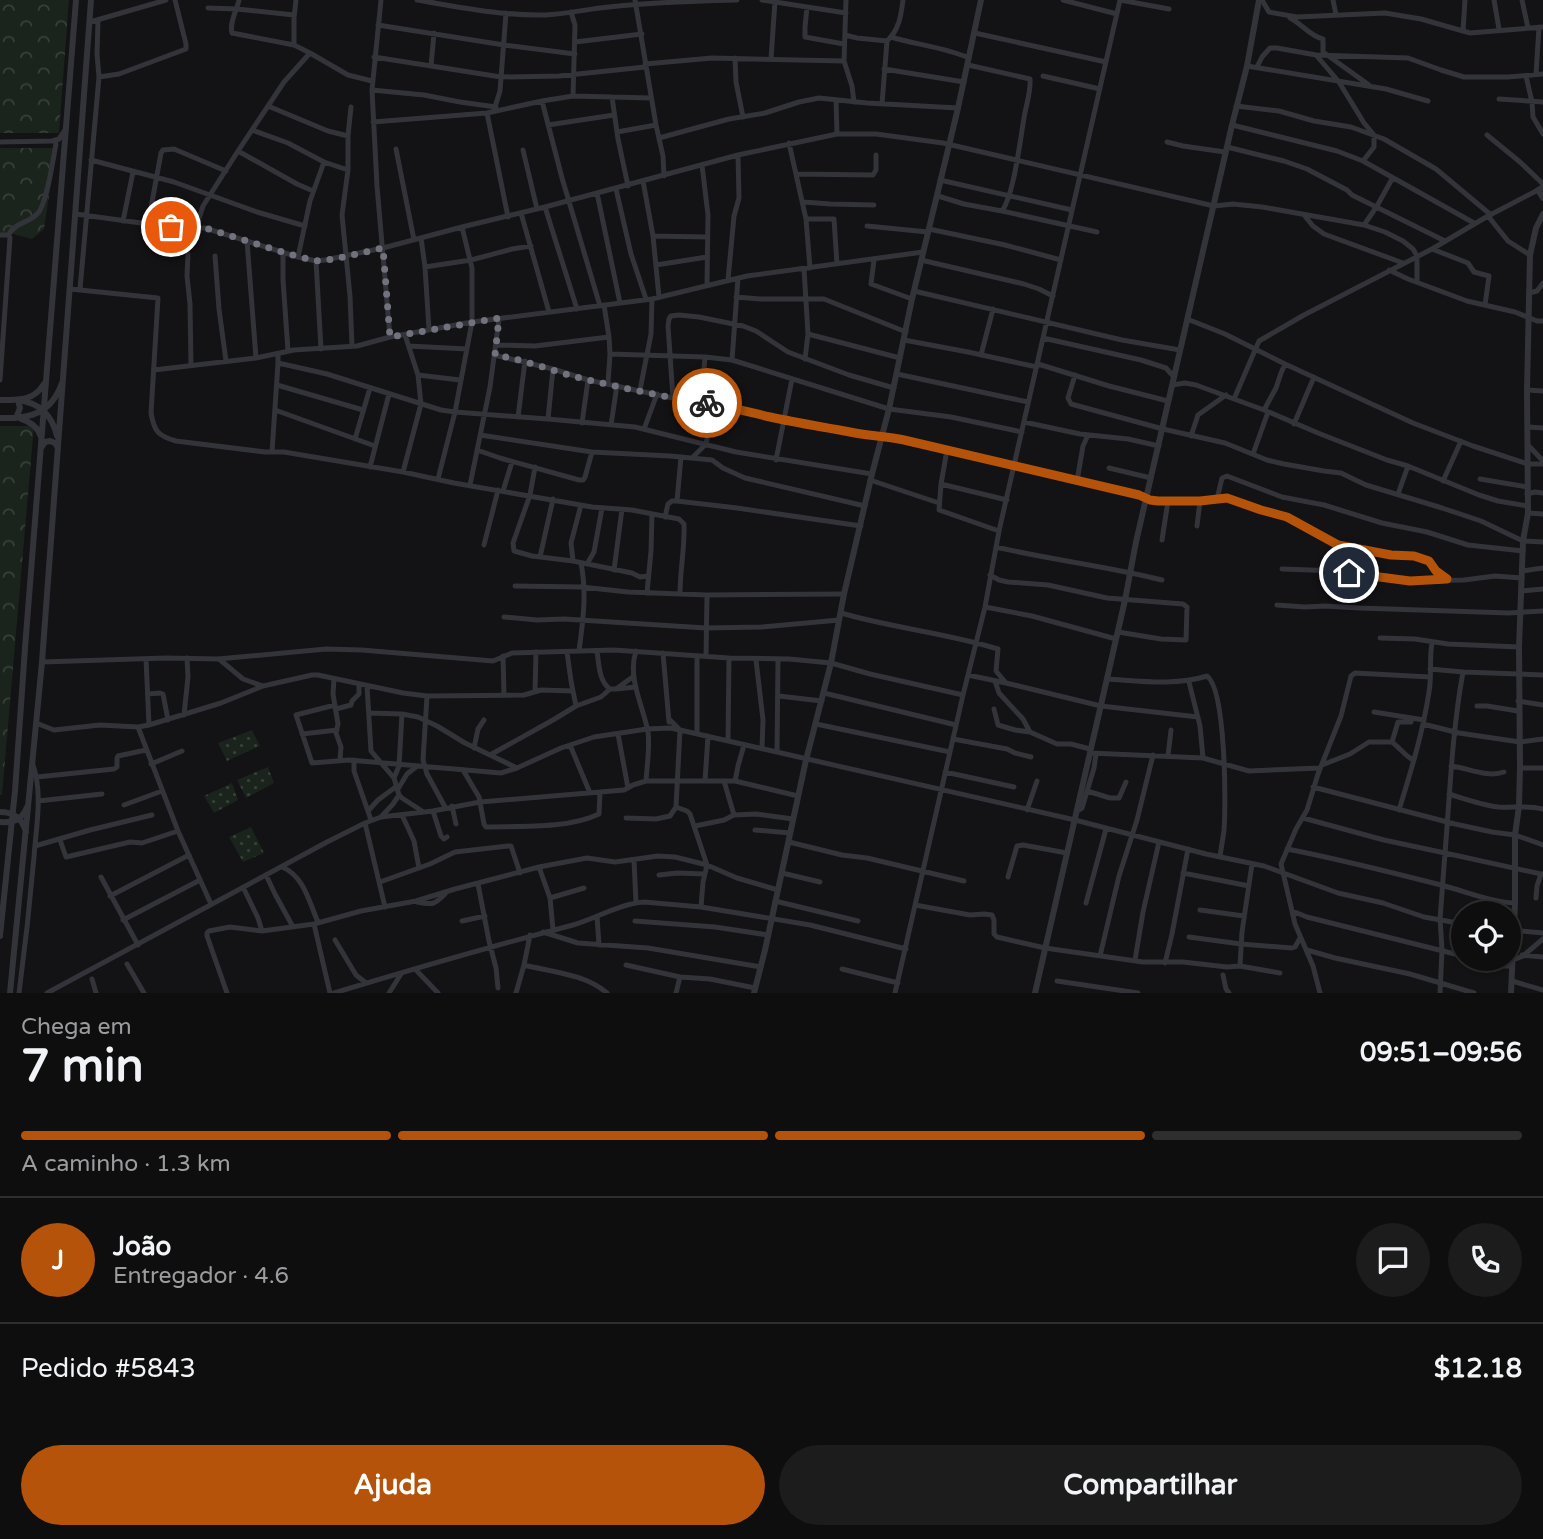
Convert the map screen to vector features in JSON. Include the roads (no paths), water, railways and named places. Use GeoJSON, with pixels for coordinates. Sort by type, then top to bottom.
{"type":"FeatureCollection","features":[{"type":"Feature","properties":{"kind":"street"},"geometry":{"type":"LineString","coordinates":[[0,936],[12,822],[16,816],[15,791],[76,0]]}},
{"type":"Feature","properties":{"kind":"street"},"geometry":{"type":"LineString","coordinates":[[19,993],[35,846],[33,765],[91,0]]}},
{"type":"Feature","properties":{"kind":"street"},"geometry":{"type":"LineString","coordinates":[[90,23],[166,0]]}},
{"type":"Feature","properties":{"kind":"street"},"geometry":{"type":"LineString","coordinates":[[99,77],[119,74],[186,49],[175,0]]}},
{"type":"Feature","properties":{"kind":"street"},"geometry":{"type":"LineString","coordinates":[[239,0],[231,25],[232,33],[294,45],[348,75],[372,81]]}},
{"type":"Feature","properties":{"kind":"street"},"geometry":{"type":"LineString","coordinates":[[294,45],[296,0]]}},
{"type":"Feature","properties":{"kind":"street"},"geometry":{"type":"LineString","coordinates":[[381,0],[372,90],[390,337]]}},
{"type":"Feature","properties":{"kind":"street"},"geometry":{"type":"LineString","coordinates":[[417,0],[506,13],[547,15],[635,2],[737,0]]}},
{"type":"Feature","properties":{"kind":"street"},"geometry":{"type":"LineString","coordinates":[[762,0],[845,13]]}},
{"type":"Feature","properties":{"kind":"street"},"geometry":{"type":"LineString","coordinates":[[821,9],[823,0]]}},
{"type":"Feature","properties":{"kind":"street"},"geometry":{"type":"LineString","coordinates":[[846,0],[844,61],[854,93],[854,102]]}},
{"type":"Feature","properties":{"kind":"street"},"geometry":{"type":"LineString","coordinates":[[881,104],[889,39],[899,24],[903,0]]}},
{"type":"Feature","properties":{"kind":"street"},"geometry":{"type":"LineString","coordinates":[[626,965],[680,977],[710,979],[755,990],[981,0]]}},
{"type":"Feature","properties":{"kind":"street"},"geometry":{"type":"LineString","coordinates":[[1063,0],[1117,14]]}},
{"type":"Feature","properties":{"kind":"street"},"geometry":{"type":"LineString","coordinates":[[895,993],[985,607],[999,531],[1120,0],[1169,9]]}},
{"type":"Feature","properties":{"kind":"street"},"geometry":{"type":"LineString","coordinates":[[1257,67],[1270,48],[1277,48],[1316,55],[1408,58],[1464,77],[1539,74],[1541,27],[1476,33],[1385,13],[1284,15],[1269,12],[1261,0]]}},
{"type":"Feature","properties":{"kind":"street"},"geometry":{"type":"LineString","coordinates":[[1035,993],[1261,0]]}},
{"type":"Feature","properties":{"kind":"street"},"geometry":{"type":"LineString","coordinates":[[1333,0],[1336,15]]}},
{"type":"Feature","properties":{"kind":"street"},"geometry":{"type":"LineString","coordinates":[[1463,31],[1465,0]]}},
{"type":"Feature","properties":{"kind":"street"},"geometry":{"type":"LineString","coordinates":[[1494,0],[1499,29]]}},
{"type":"Feature","properties":{"kind":"street"},"geometry":{"type":"LineString","coordinates":[[1522,0],[1528,28]]}},
{"type":"Feature","properties":{"kind":"street"},"geometry":{"type":"LineString","coordinates":[[771,59],[775,1]]}},
{"type":"Feature","properties":{"kind":"street"},"geometry":{"type":"LineString","coordinates":[[635,2],[664,162],[664,176]]}},
{"type":"Feature","properties":{"kind":"street"},"geometry":{"type":"LineString","coordinates":[[807,7],[805,37],[844,44]]}},
{"type":"Feature","properties":{"kind":"street"},"geometry":{"type":"LineString","coordinates":[[208,8],[294,15]]}},
{"type":"Feature","properties":{"kind":"street"},"geometry":{"type":"LineString","coordinates":[[575,25],[583,10]]}},
{"type":"Feature","properties":{"kind":"street"},"geometry":{"type":"LineString","coordinates":[[571,12],[575,25],[573,96]]}},
{"type":"Feature","properties":{"kind":"street"},"geometry":{"type":"LineString","coordinates":[[506,13],[499,96],[492,110],[508,217]]}},
{"type":"Feature","properties":{"kind":"street"},"geometry":{"type":"LineString","coordinates":[[1284,15],[1301,24],[1312,35],[1323,39],[1322,50],[1327,55],[1372,87]]}},
{"type":"Feature","properties":{"kind":"street"},"geometry":{"type":"LineString","coordinates":[[80,289],[99,77],[99,20]]}},
{"type":"Feature","properties":{"kind":"street"},"geometry":{"type":"LineString","coordinates":[[378,25],[575,54]]}},
{"type":"Feature","properties":{"kind":"street"},"geometry":{"type":"LineString","coordinates":[[431,65],[433,33]]}},
{"type":"Feature","properties":{"kind":"street"},"geometry":{"type":"LineString","coordinates":[[975,33],[1106,62]]}},
{"type":"Feature","properties":{"kind":"street"},"geometry":{"type":"LineString","coordinates":[[575,41],[642,34]]}},
{"type":"Feature","properties":{"kind":"street"},"geometry":{"type":"LineString","coordinates":[[845,35],[889,39],[955,53],[969,61],[1030,79],[1009,197],[1002,211]]}},
{"type":"Feature","properties":{"kind":"street"},"geometry":{"type":"LineString","coordinates":[[196,228],[200,213],[238,151],[287,78],[310,53]]}},
{"type":"Feature","properties":{"kind":"street"},"geometry":{"type":"LineString","coordinates":[[1316,55],[1339,82],[1374,135],[1374,147],[1363,161]]}},
{"type":"Feature","properties":{"kind":"street"},"geometry":{"type":"LineString","coordinates":[[374,57],[501,77],[575,75],[701,59],[844,61]]}},
{"type":"Feature","properties":{"kind":"street"},"geometry":{"type":"LineString","coordinates":[[734,58],[743,117]]}},
{"type":"Feature","properties":{"kind":"street"},"geometry":{"type":"LineString","coordinates":[[1247,66],[1372,87],[1428,101]]}},
{"type":"Feature","properties":{"kind":"street"},"geometry":{"type":"LineString","coordinates":[[884,69],[964,82]]}},
{"type":"Feature","properties":{"kind":"street"},"geometry":{"type":"LineString","coordinates":[[1043,76],[1100,89]]}},
{"type":"Feature","properties":{"kind":"street"},"geometry":{"type":"LineString","coordinates":[[1527,76],[1533,117],[1543,134]]}},
{"type":"Feature","properties":{"kind":"street"},"geometry":{"type":"LineString","coordinates":[[372,90],[424,95],[492,110]]}},
{"type":"Feature","properties":{"kind":"street"},"geometry":{"type":"LineString","coordinates":[[373,122],[492,110],[573,96],[651,98]]}},
{"type":"Feature","properties":{"kind":"street"},"geometry":{"type":"LineString","coordinates":[[612,97],[628,186]]}},
{"type":"Feature","properties":{"kind":"street"},"geometry":{"type":"LineString","coordinates":[[659,138],[819,98],[958,108]]}},
{"type":"Feature","properties":{"kind":"street"},"geometry":{"type":"LineString","coordinates":[[1499,99],[1543,102]]}},
{"type":"Feature","properties":{"kind":"street"},"geometry":{"type":"LineString","coordinates":[[836,100],[837,134]]}},
{"type":"Feature","properties":{"kind":"street"},"geometry":{"type":"LineString","coordinates":[[542,101],[569,201],[602,305],[609,337],[608,383]]}},
{"type":"Feature","properties":{"kind":"street"},"geometry":{"type":"LineString","coordinates":[[268,106],[328,131],[348,136]]}},
{"type":"Feature","properties":{"kind":"street"},"geometry":{"type":"LineString","coordinates":[[1236,106],[1279,111],[1314,121],[1351,127],[1417,156],[1489,215],[1508,241],[1528,252]]}},
{"type":"Feature","properties":{"kind":"street"},"geometry":{"type":"LineString","coordinates":[[351,107],[348,170],[342,206],[352,346]]}},
{"type":"Feature","properties":{"kind":"street"},"geometry":{"type":"LineString","coordinates":[[548,125],[614,116]]}},
{"type":"Feature","properties":{"kind":"street"},"geometry":{"type":"LineString","coordinates":[[45,142],[59,139],[66,125]]}},
{"type":"Feature","properties":{"kind":"street"},"geometry":{"type":"LineString","coordinates":[[617,132],[656,125]]}},
{"type":"Feature","properties":{"kind":"street"},"geometry":{"type":"LineString","coordinates":[[1232,125],[1341,152],[1363,161],[1474,223]]}},
{"type":"Feature","properties":{"kind":"street"},"geometry":{"type":"LineString","coordinates":[[252,130],[348,170]]}},
{"type":"Feature","properties":{"kind":"street"},"geometry":{"type":"LineString","coordinates":[[76,215],[221,232],[316,261],[346,257],[521,214],[789,143],[837,134],[876,135],[949,145],[1214,206],[1233,204],[1262,207],[1364,225],[1409,244],[1418,256],[1417,282]]}},
{"type":"Feature","properties":{"kind":"street"},"geometry":{"type":"LineString","coordinates":[[1487,135],[1520,162],[1541,187],[1543,198]]}},
{"type":"Feature","properties":{"kind":"street"},"geometry":{"type":"LineString","coordinates":[[0,142],[56,144],[61,149],[63,162]]}},
{"type":"Feature","properties":{"kind":"street"},"geometry":{"type":"LineString","coordinates":[[1167,142],[1226,150],[1307,169],[1352,195],[1446,241]]}},
{"type":"Feature","properties":{"kind":"street"},"geometry":{"type":"LineString","coordinates":[[789,143],[806,219],[805,300],[808,334],[805,359]]}},
{"type":"Feature","properties":{"kind":"street"},"geometry":{"type":"LineString","coordinates":[[0,380],[10,238],[8,235],[13,227],[26,222],[39,212],[43,205],[56,144]]}},
{"type":"Feature","properties":{"kind":"street"},"geometry":{"type":"LineString","coordinates":[[148,224],[163,150],[174,149],[226,171]]}},
{"type":"Feature","properties":{"kind":"street"},"geometry":{"type":"LineString","coordinates":[[396,149],[425,267],[429,330]]}},
{"type":"Feature","properties":{"kind":"street"},"geometry":{"type":"LineString","coordinates":[[523,150],[537,209]]}},
{"type":"Feature","properties":{"kind":"street"},"geometry":{"type":"LineString","coordinates":[[238,151],[313,191]]}},
{"type":"Feature","properties":{"kind":"street"},"geometry":{"type":"LineString","coordinates":[[728,280],[738,198],[738,155]]}},
{"type":"Feature","properties":{"kind":"street"},"geometry":{"type":"LineString","coordinates":[[796,174],[873,175],[876,170],[876,155]]}},
{"type":"Feature","properties":{"kind":"street"},"geometry":{"type":"LineString","coordinates":[[91,160],[157,177],[304,226]]}},
{"type":"Feature","properties":{"kind":"street"},"geometry":{"type":"LineString","coordinates":[[298,257],[313,191],[324,162]]}},
{"type":"Feature","properties":{"kind":"street"},"geometry":{"type":"LineString","coordinates":[[702,165],[707,201],[708,285]]}},
{"type":"Feature","properties":{"kind":"street"},"geometry":{"type":"LineString","coordinates":[[123,220],[133,172]]}},
{"type":"Feature","properties":{"kind":"street"},"geometry":{"type":"LineString","coordinates":[[1364,225],[1392,178]]}},
{"type":"Feature","properties":{"kind":"street"},"geometry":{"type":"LineString","coordinates":[[940,180],[1072,210]]}},
{"type":"Feature","properties":{"kind":"street"},"geometry":{"type":"LineString","coordinates":[[643,181],[653,236],[659,297]]}},
{"type":"Feature","properties":{"kind":"street"},"geometry":{"type":"LineString","coordinates":[[1234,399],[1259,341],[1403,262],[1432,249],[1541,187]]}},
{"type":"Feature","properties":{"kind":"street"},"geometry":{"type":"LineString","coordinates":[[616,189],[631,254],[649,299],[653,322],[640,390]]}},
{"type":"Feature","properties":{"kind":"street"},"geometry":{"type":"LineString","coordinates":[[597,193],[620,303]]}},
{"type":"Feature","properties":{"kind":"street"},"geometry":{"type":"LineString","coordinates":[[937,196],[1097,232]]}},
{"type":"Feature","properties":{"kind":"street"},"geometry":{"type":"LineString","coordinates":[[803,202],[874,205]]}},
{"type":"Feature","properties":{"kind":"street"},"geometry":{"type":"LineString","coordinates":[[545,207],[577,309]]}},
{"type":"Feature","properties":{"kind":"street"},"geometry":{"type":"LineString","coordinates":[[521,214],[549,312]]}},
{"type":"Feature","properties":{"kind":"street"},"geometry":{"type":"LineString","coordinates":[[1515,901],[1515,835],[1520,768],[1519,647],[1523,541],[1528,510],[1528,252],[1540,230],[1543,214]]}},
{"type":"Feature","properties":{"kind":"street"},"geometry":{"type":"LineString","coordinates":[[1304,215],[1324,234],[1403,262]]}},
{"type":"Feature","properties":{"kind":"street"},"geometry":{"type":"LineString","coordinates":[[806,219],[834,219],[837,264]]}},
{"type":"Feature","properties":{"kind":"street"},"geometry":{"type":"LineString","coordinates":[[867,226],[929,230],[1005,245],[1061,260]]}},
{"type":"Feature","properties":{"kind":"street"},"geometry":{"type":"LineString","coordinates":[[438,479],[455,412],[472,322],[473,275],[462,227]]}},
{"type":"Feature","properties":{"kind":"street"},"geometry":{"type":"LineString","coordinates":[[0,235],[8,235]]}},
{"type":"Feature","properties":{"kind":"street"},"geometry":{"type":"LineString","coordinates":[[653,236],[707,237]]}},
{"type":"Feature","properties":{"kind":"street"},"geometry":{"type":"LineString","coordinates":[[247,241],[256,358]]}},
{"type":"Feature","properties":{"kind":"street"},"geometry":{"type":"LineString","coordinates":[[425,267],[531,246]]}},
{"type":"Feature","properties":{"kind":"street"},"geometry":{"type":"LineString","coordinates":[[1432,249],[1468,263],[1474,271],[1489,276],[1485,305]]}},
{"type":"Feature","properties":{"kind":"street"},"geometry":{"type":"LineString","coordinates":[[283,252],[288,351]]}},
{"type":"Feature","properties":{"kind":"street"},"geometry":{"type":"LineString","coordinates":[[154,370],[256,358],[288,351],[362,345],[390,337],[472,322],[649,299],[738,278],[923,252]]}},
{"type":"Feature","properties":{"kind":"street"},"geometry":{"type":"LineString","coordinates":[[188,254],[191,366]]}},
{"type":"Feature","properties":{"kind":"street"},"geometry":{"type":"LineString","coordinates":[[215,256],[226,361]]}},
{"type":"Feature","properties":{"kind":"street"},"geometry":{"type":"LineString","coordinates":[[656,265],[707,257]]}},
{"type":"Feature","properties":{"kind":"street"},"geometry":{"type":"LineString","coordinates":[[874,260],[871,285],[993,309],[1122,340],[1180,350]]}},
{"type":"Feature","properties":{"kind":"street"},"geometry":{"type":"LineString","coordinates":[[921,260],[1024,284],[1053,296]]}},
{"type":"Feature","properties":{"kind":"street"},"geometry":{"type":"LineString","coordinates":[[316,261],[321,349]]}},
{"type":"Feature","properties":{"kind":"street"},"geometry":{"type":"LineString","coordinates":[[1388,270],[1459,298],[1543,321]]}},
{"type":"Feature","properties":{"kind":"street"},"geometry":{"type":"LineString","coordinates":[[732,360],[738,278]]}},
{"type":"Feature","properties":{"kind":"street"},"geometry":{"type":"LineString","coordinates":[[1529,293],[1537,291],[1543,283]]}},
{"type":"Feature","properties":{"kind":"street"},"geometry":{"type":"LineString","coordinates":[[70,289],[159,298],[151,413],[158,433],[163,437],[189,443],[272,452],[403,472],[581,505],[679,519],[684,524],[680,593]]}},
{"type":"Feature","properties":{"kind":"street"},"geometry":{"type":"LineString","coordinates":[[736,296],[760,299],[824,299],[906,332]]}},
{"type":"Feature","properties":{"kind":"street"},"geometry":{"type":"LineString","coordinates":[[981,355],[993,309]]}},
{"type":"Feature","properties":{"kind":"street"},"geometry":{"type":"LineString","coordinates":[[673,398],[668,326],[671,316],[689,316],[756,331],[780,348],[805,359],[894,388]]}},
{"type":"Feature","properties":{"kind":"street"},"geometry":{"type":"LineString","coordinates":[[470,485],[485,415],[499,318]]}},
{"type":"Feature","properties":{"kind":"street"},"geometry":{"type":"LineString","coordinates":[[1187,318],[1382,410],[1528,464],[1543,463]]}},
{"type":"Feature","properties":{"kind":"street"},"geometry":{"type":"LineString","coordinates":[[808,334],[900,358]]}},
{"type":"Feature","properties":{"kind":"street"},"geometry":{"type":"LineString","coordinates":[[403,472],[421,404],[418,375],[405,335]]}},
{"type":"Feature","properties":{"kind":"street"},"geometry":{"type":"LineString","coordinates":[[496,345],[543,345],[609,337]]}},
{"type":"Feature","properties":{"kind":"street"},"geometry":{"type":"LineString","coordinates":[[1043,338],[1152,363],[1166,368],[1173,381],[1191,383],[1226,395],[1294,424],[1488,498],[1543,514]]}},
{"type":"Feature","properties":{"kind":"street"},"geometry":{"type":"LineString","coordinates":[[904,340],[1037,365],[1168,401]]}},
{"type":"Feature","properties":{"kind":"street"},"geometry":{"type":"LineString","coordinates":[[410,346],[467,349]]}},
{"type":"Feature","properties":{"kind":"street"},"geometry":{"type":"LineString","coordinates":[[272,452],[278,354]]}},
{"type":"Feature","properties":{"kind":"street"},"geometry":{"type":"LineString","coordinates":[[610,354],[732,360],[889,409],[951,417],[1022,432]]}},
{"type":"Feature","properties":{"kind":"street"},"geometry":{"type":"LineString","coordinates":[[495,355],[588,380],[673,398],[732,406],[862,434],[882,435],[1147,499],[1200,501],[1227,498],[1287,517],[1346,547],[1429,561],[1436,571],[1447,579]]}},
{"type":"Feature","properties":{"kind":"street"},"geometry":{"type":"LineString","coordinates":[[701,402],[705,357]]}},
{"type":"Feature","properties":{"kind":"street"},"geometry":{"type":"LineString","coordinates":[[518,417],[525,361]]}},
{"type":"Feature","properties":{"kind":"street"},"geometry":{"type":"LineString","coordinates":[[278,363],[327,374],[455,412],[644,429],[716,448],[871,477],[939,503]]}},
{"type":"Feature","properties":{"kind":"street"},"geometry":{"type":"LineString","coordinates":[[1253,454],[1266,411],[1285,364]]}},
{"type":"Feature","properties":{"kind":"street"},"geometry":{"type":"LineString","coordinates":[[548,419],[553,369]]}},
{"type":"Feature","properties":{"kind":"street"},"geometry":{"type":"LineString","coordinates":[[47,373],[48,378],[55,382],[60,381],[64,374]]}},
{"type":"Feature","properties":{"kind":"street"},"geometry":{"type":"LineString","coordinates":[[0,418],[32,416],[44,410],[61,387],[64,374]]}},
{"type":"Feature","properties":{"kind":"street"},"geometry":{"type":"LineString","coordinates":[[897,374],[1028,402]]}},
{"type":"Feature","properties":{"kind":"street"},"geometry":{"type":"LineString","coordinates":[[418,375],[460,380]]}},
{"type":"Feature","properties":{"kind":"street"},"geometry":{"type":"LineString","coordinates":[[1075,375],[1068,398],[1071,404],[1225,443],[1284,464],[1341,473],[1366,485],[1481,521],[1523,541],[1543,542]]}},
{"type":"Feature","properties":{"kind":"street"},"geometry":{"type":"LineString","coordinates":[[1294,424],[1314,377]]}},
{"type":"Feature","properties":{"kind":"street"},"geometry":{"type":"LineString","coordinates":[[776,460],[792,379]]}},
{"type":"Feature","properties":{"kind":"street"},"geometry":{"type":"LineString","coordinates":[[582,423],[588,380]]}},
{"type":"Feature","properties":{"kind":"street"},"geometry":{"type":"LineString","coordinates":[[0,400],[30,398],[42,389],[46,381]]}},
{"type":"Feature","properties":{"kind":"street"},"geometry":{"type":"LineString","coordinates":[[277,385],[363,410]]}},
{"type":"Feature","properties":{"kind":"street"},"geometry":{"type":"LineString","coordinates":[[611,425],[618,385]]}},
{"type":"Feature","properties":{"kind":"street"},"geometry":{"type":"LineString","coordinates":[[355,439],[370,388]]}},
{"type":"Feature","properties":{"kind":"street"},"geometry":{"type":"LineString","coordinates":[[1527,390],[1543,391]]}},
{"type":"Feature","properties":{"kind":"street"},"geometry":{"type":"LineString","coordinates":[[370,467],[389,394]]}},
{"type":"Feature","properties":{"kind":"street"},"geometry":{"type":"LineString","coordinates":[[644,429],[657,394]]}},
{"type":"Feature","properties":{"kind":"street"},"geometry":{"type":"LineString","coordinates":[[1191,436],[1198,415],[1226,395]]}},
{"type":"Feature","properties":{"kind":"street"},"geometry":{"type":"LineString","coordinates":[[18,400],[44,410],[54,425],[59,442]]}},
{"type":"Feature","properties":{"kind":"street"},"geometry":{"type":"LineString","coordinates":[[16,418],[20,408],[18,400]]}},
{"type":"Feature","properties":{"kind":"street"},"geometry":{"type":"LineString","coordinates":[[692,458],[706,444],[714,404]]}},
{"type":"Feature","properties":{"kind":"street"},"geometry":{"type":"LineString","coordinates":[[275,410],[375,446]]}},
{"type":"Feature","properties":{"kind":"street"},"geometry":{"type":"LineString","coordinates":[[16,418],[31,423],[39,433],[41,444]]}},
{"type":"Feature","properties":{"kind":"street"},"geometry":{"type":"LineString","coordinates":[[1024,422],[1158,446]]}},
{"type":"Feature","properties":{"kind":"street"},"geometry":{"type":"LineString","coordinates":[[1528,427],[1543,428]]}},
{"type":"Feature","properties":{"kind":"street"},"geometry":{"type":"LineString","coordinates":[[480,435],[592,452],[713,461],[745,478],[865,506]]}},
{"type":"Feature","properties":{"kind":"street"},"geometry":{"type":"LineString","coordinates":[[1077,481],[1083,446],[1088,435]]}},
{"type":"Feature","properties":{"kind":"street"},"geometry":{"type":"LineString","coordinates":[[41,444],[50,441],[55,443],[58,450]]}},
{"type":"Feature","properties":{"kind":"street"},"geometry":{"type":"LineString","coordinates":[[1443,481],[1461,441]]}},
{"type":"Feature","properties":{"kind":"street"},"geometry":{"type":"LineString","coordinates":[[1528,445],[1543,463]]}},
{"type":"Feature","properties":{"kind":"street"},"geometry":{"type":"LineString","coordinates":[[477,450],[581,480],[585,477],[592,452]]}},
{"type":"Feature","properties":{"kind":"street"},"geometry":{"type":"LineString","coordinates":[[947,450],[938,508],[940,512],[999,531]]}},
{"type":"Feature","properties":{"kind":"street"},"geometry":{"type":"LineString","coordinates":[[677,501],[681,457]]}},
{"type":"Feature","properties":{"kind":"street"},"geometry":{"type":"LineString","coordinates":[[484,545],[512,462]]}},
{"type":"Feature","properties":{"kind":"street"},"geometry":{"type":"LineString","coordinates":[[1398,494],[1408,466]]}},
{"type":"Feature","properties":{"kind":"street"},"geometry":{"type":"LineString","coordinates":[[535,467],[530,495],[513,543],[517,552],[573,561],[640,577],[648,576]]}},
{"type":"Feature","properties":{"kind":"street"},"geometry":{"type":"LineString","coordinates":[[1109,468],[1151,478]]}},
{"type":"Feature","properties":{"kind":"street"},"geometry":{"type":"LineString","coordinates":[[1217,499],[1222,478],[1227,475],[1282,497],[1324,505],[1382,523],[1468,545],[1523,551]]}},
{"type":"Feature","properties":{"kind":"street"},"geometry":{"type":"LineString","coordinates":[[1480,480],[1543,493]]}},
{"type":"Feature","properties":{"kind":"street"},"geometry":{"type":"LineString","coordinates":[[941,484],[1007,500]]}},
{"type":"Feature","properties":{"kind":"street"},"geometry":{"type":"LineString","coordinates":[[540,556],[553,499]]}},
{"type":"Feature","properties":{"kind":"street"},"geometry":{"type":"LineString","coordinates":[[665,517],[668,504],[677,501],[861,526]]}},
{"type":"Feature","properties":{"kind":"street"},"geometry":{"type":"LineString","coordinates":[[1162,540],[1168,501]]}},
{"type":"Feature","properties":{"kind":"street"},"geometry":{"type":"LineString","coordinates":[[1197,526],[1200,501]]}},
{"type":"Feature","properties":{"kind":"street"},"geometry":{"type":"LineString","coordinates":[[573,561],[571,543],[581,505]]}},
{"type":"Feature","properties":{"kind":"street"},"geometry":{"type":"LineString","coordinates":[[579,651],[585,598],[582,587],[584,564],[594,552],[602,508]]}},
{"type":"Feature","properties":{"kind":"street"},"geometry":{"type":"LineString","coordinates":[[614,570],[622,509]]}},
{"type":"Feature","properties":{"kind":"street"},"geometry":{"type":"LineString","coordinates":[[647,593],[652,514]]}},
{"type":"Feature","properties":{"kind":"street"},"geometry":{"type":"LineString","coordinates":[[996,547],[1162,580]]}},
{"type":"Feature","properties":{"kind":"street"},"geometry":{"type":"LineString","coordinates":[[1282,569],[1339,571],[1410,581],[1522,575],[1543,568]]}},
{"type":"Feature","properties":{"kind":"street"},"geometry":{"type":"LineString","coordinates":[[985,607],[1117,636],[1184,641],[1187,639],[1186,605],[1125,600],[1048,585],[1008,582],[990,575]]}},
{"type":"Feature","properties":{"kind":"street"},"geometry":{"type":"LineString","coordinates":[[515,586],[582,587],[707,595],[844,594]]}},
{"type":"Feature","properties":{"kind":"street"},"geometry":{"type":"LineString","coordinates":[[585,598],[597,589]]}},
{"type":"Feature","properties":{"kind":"street"},"geometry":{"type":"LineString","coordinates":[[1522,590],[1543,589]]}},
{"type":"Feature","properties":{"kind":"street"},"geometry":{"type":"LineString","coordinates":[[706,656],[707,595]]}},
{"type":"Feature","properties":{"kind":"street"},"geometry":{"type":"LineString","coordinates":[[1278,605],[1521,613],[1543,611]]}},
{"type":"Feature","properties":{"kind":"street"},"geometry":{"type":"LineString","coordinates":[[504,617],[706,628],[761,627],[840,617],[939,634],[998,649],[996,671],[1006,683]]}},
{"type":"Feature","properties":{"kind":"street"},"geometry":{"type":"LineString","coordinates":[[1380,638],[1519,647]]}},
{"type":"Feature","properties":{"kind":"street"},"geometry":{"type":"LineString","coordinates":[[1399,810],[1424,722],[1430,688],[1432,643]]}},
{"type":"Feature","properties":{"kind":"street"},"geometry":{"type":"LineString","coordinates":[[42,662],[218,659],[326,649],[493,661],[512,653],[627,650],[729,659],[831,663],[963,695]]}},
{"type":"Feature","properties":{"kind":"street"},"geometry":{"type":"LineString","coordinates":[[627,650],[633,661]]}},
{"type":"Feature","properties":{"kind":"street"},"geometry":{"type":"LineString","coordinates":[[597,651],[604,684],[613,689],[636,687]]}},
{"type":"Feature","properties":{"kind":"street"},"geometry":{"type":"LineString","coordinates":[[636,651],[633,661],[634,676],[647,729],[646,781]]}},
{"type":"Feature","properties":{"kind":"street"},"geometry":{"type":"LineString","coordinates":[[535,692],[536,652]]}},
{"type":"Feature","properties":{"kind":"street"},"geometry":{"type":"LineString","coordinates":[[567,652],[576,706]]}},
{"type":"Feature","properties":{"kind":"street"},"geometry":{"type":"LineString","coordinates":[[663,653],[670,728]]}},
{"type":"Feature","properties":{"kind":"street"},"geometry":{"type":"LineString","coordinates":[[503,656],[504,694]]}},
{"type":"Feature","properties":{"kind":"street"},"geometry":{"type":"LineString","coordinates":[[697,656],[697,734]]}},
{"type":"Feature","properties":{"kind":"street"},"geometry":{"type":"LineString","coordinates":[[184,715],[188,688],[187,658]]}},
{"type":"Feature","properties":{"kind":"street"},"geometry":{"type":"LineString","coordinates":[[146,659],[149,725]]}},
{"type":"Feature","properties":{"kind":"street"},"geometry":{"type":"LineString","coordinates":[[218,659],[243,679],[263,686]]}},
{"type":"Feature","properties":{"kind":"street"},"geometry":{"type":"LineString","coordinates":[[728,740],[729,659]]}},
{"type":"Feature","properties":{"kind":"street"},"geometry":{"type":"LineString","coordinates":[[777,752],[778,659]]}},
{"type":"Feature","properties":{"kind":"street"},"geometry":{"type":"LineString","coordinates":[[756,660],[764,720],[762,748]]}},
{"type":"Feature","properties":{"kind":"street"},"geometry":{"type":"LineString","coordinates":[[1430,669],[1463,673],[1543,675]]}},
{"type":"Feature","properties":{"kind":"street"},"geometry":{"type":"LineString","coordinates":[[1320,993],[1307,950],[1300,938],[1281,864],[1307,810],[1313,787],[1341,716],[1351,676],[1355,673],[1430,677]]}},
{"type":"Feature","properties":{"kind":"street"},"geometry":{"type":"LineString","coordinates":[[1440,993],[1440,919],[1451,766],[1463,673]]}},
{"type":"Feature","properties":{"kind":"street"},"geometry":{"type":"LineString","coordinates":[[36,723],[54,730],[100,725],[138,727],[184,715],[263,686],[318,675],[427,696],[524,695],[545,690],[573,691]]}},
{"type":"Feature","properties":{"kind":"street"},"geometry":{"type":"LineString","coordinates":[[968,675],[1101,706],[1198,717]]}},
{"type":"Feature","properties":{"kind":"street"},"geometry":{"type":"LineString","coordinates":[[1519,692],[1522,682],[1533,675]]}},
{"type":"Feature","properties":{"kind":"street"},"geometry":{"type":"LineString","coordinates":[[490,755],[634,676]]}},
{"type":"Feature","properties":{"kind":"street"},"geometry":{"type":"LineString","coordinates":[[1107,679],[1149,682],[1189,682],[1207,676],[1212,679],[1219,709],[1224,764],[1224,832],[1220,857]]}},
{"type":"Feature","properties":{"kind":"street"},"geometry":{"type":"LineString","coordinates":[[334,679],[333,694],[338,724],[337,736],[341,747],[340,760]]}},
{"type":"Feature","properties":{"kind":"street"},"geometry":{"type":"LineString","coordinates":[[333,694],[345,681]]}},
{"type":"Feature","properties":{"kind":"street"},"geometry":{"type":"LineString","coordinates":[[995,681],[999,693],[1023,719],[1030,732]]}},
{"type":"Feature","properties":{"kind":"street"},"geometry":{"type":"LineString","coordinates":[[1189,682],[1198,717],[1203,758]]}},
{"type":"Feature","properties":{"kind":"street"},"geometry":{"type":"LineString","coordinates":[[359,684],[359,694],[351,705],[297,714],[312,763],[372,759],[399,766],[501,773],[594,737],[670,728],[1075,820],[1282,872],[1338,893],[1383,903],[1424,917],[1451,921]]}},
{"type":"Feature","properties":{"kind":"street"},"geometry":{"type":"LineString","coordinates":[[367,686],[372,759]]}},
{"type":"Feature","properties":{"kind":"street"},"geometry":{"type":"LineString","coordinates":[[824,693],[956,725]]}},
{"type":"Feature","properties":{"kind":"street"},"geometry":{"type":"LineString","coordinates":[[148,694],[163,694],[168,720]]}},
{"type":"Feature","properties":{"kind":"street"},"geometry":{"type":"LineString","coordinates":[[427,696],[423,760],[444,807]]}},
{"type":"Feature","properties":{"kind":"street"},"geometry":{"type":"LineString","coordinates":[[779,696],[822,701]]}},
{"type":"Feature","properties":{"kind":"street"},"geometry":{"type":"LineString","coordinates":[[1518,701],[1543,705]]}},
{"type":"Feature","properties":{"kind":"street"},"geometry":{"type":"LineString","coordinates":[[1477,706],[1518,711]]}},
{"type":"Feature","properties":{"kind":"street"},"geometry":{"type":"LineString","coordinates":[[994,709],[998,725],[1030,732],[1057,744],[1071,744],[1092,752],[1203,758],[1249,771],[1321,766],[1350,754],[1369,742],[1392,742],[1413,760]]}},
{"type":"Feature","properties":{"kind":"street"},"geometry":{"type":"LineString","coordinates":[[1374,712],[1396,714],[1455,731],[1520,742],[1543,739]]}},
{"type":"Feature","properties":{"kind":"street"},"geometry":{"type":"LineString","coordinates":[[369,713],[402,714],[426,720],[474,748],[517,768]]}},
{"type":"Feature","properties":{"kind":"street"},"geometry":{"type":"LineString","coordinates":[[394,778],[399,766],[402,714]]}},
{"type":"Feature","properties":{"kind":"street"},"geometry":{"type":"LineString","coordinates":[[626,818],[656,819],[670,816],[676,807],[680,730],[669,719]]}},
{"type":"Feature","properties":{"kind":"street"},"geometry":{"type":"LineString","coordinates":[[1392,742],[1398,722],[1410,722],[1411,719]]}},
{"type":"Feature","properties":{"kind":"street"},"geometry":{"type":"LineString","coordinates":[[474,748],[484,720]]}},
{"type":"Feature","properties":{"kind":"street"},"geometry":{"type":"LineString","coordinates":[[816,724],[950,752]]}},
{"type":"Feature","properties":{"kind":"street"},"geometry":{"type":"LineString","coordinates":[[138,727],[178,831],[211,904]]}},
{"type":"Feature","properties":{"kind":"street"},"geometry":{"type":"LineString","coordinates":[[302,734],[337,730]]}},
{"type":"Feature","properties":{"kind":"street"},"geometry":{"type":"LineString","coordinates":[[1168,756],[1171,730]]}},
{"type":"Feature","properties":{"kind":"street"},"geometry":{"type":"LineString","coordinates":[[618,734],[628,788]]}},
{"type":"Feature","properties":{"kind":"street"},"geometry":{"type":"LineString","coordinates":[[705,781],[708,736]]}},
{"type":"Feature","properties":{"kind":"street"},"geometry":{"type":"LineString","coordinates":[[953,739],[1007,749],[1031,757]]}},
{"type":"Feature","properties":{"kind":"street"},"geometry":{"type":"LineString","coordinates":[[736,781],[744,744]]}},
{"type":"Feature","properties":{"kind":"street"},"geometry":{"type":"LineString","coordinates":[[570,745],[590,793]]}},
{"type":"Feature","properties":{"kind":"street"},"geometry":{"type":"LineString","coordinates":[[37,776],[114,769],[118,756],[146,750]]}},
{"type":"Feature","properties":{"kind":"street"},"geometry":{"type":"LineString","coordinates":[[151,764],[182,751]]}},
{"type":"Feature","properties":{"kind":"street"},"geometry":{"type":"LineString","coordinates":[[1077,811],[1082,808],[1094,768],[1092,752]]}},
{"type":"Feature","properties":{"kind":"street"},"geometry":{"type":"LineString","coordinates":[[1100,956],[1153,755]]}},
{"type":"Feature","properties":{"kind":"street"},"geometry":{"type":"LineString","coordinates":[[354,760],[354,771],[369,811],[368,821],[386,907]]}},
{"type":"Feature","properties":{"kind":"street"},"geometry":{"type":"LineString","coordinates":[[381,817],[393,804],[407,774],[423,760]]}},
{"type":"Feature","properties":{"kind":"street"},"geometry":{"type":"LineString","coordinates":[[383,764],[407,802],[423,811]]}},
{"type":"Feature","properties":{"kind":"street"},"geometry":{"type":"LineString","coordinates":[[10,993],[26,836],[37,776],[33,765]]}},
{"type":"Feature","properties":{"kind":"street"},"geometry":{"type":"LineString","coordinates":[[1451,766],[1488,773],[1504,772]]}},
{"type":"Feature","properties":{"kind":"street"},"geometry":{"type":"LineString","coordinates":[[1520,768],[1543,768]]}},
{"type":"Feature","properties":{"kind":"street"},"geometry":{"type":"LineString","coordinates":[[463,770],[481,802],[485,827],[555,825],[584,820],[599,814],[600,792]]}},
{"type":"Feature","properties":{"kind":"street"},"geometry":{"type":"LineString","coordinates":[[945,772],[1014,787]]}},
{"type":"Feature","properties":{"kind":"street"},"geometry":{"type":"LineString","coordinates":[[47,993],[368,821],[381,817],[481,802],[617,791],[646,781],[736,781],[798,796]]}},
{"type":"Feature","properties":{"kind":"street"},"geometry":{"type":"LineString","coordinates":[[724,781],[734,815]]}},
{"type":"Feature","properties":{"kind":"street"},"geometry":{"type":"LineString","coordinates":[[1027,810],[1037,781]]}},
{"type":"Feature","properties":{"kind":"street"},"geometry":{"type":"LineString","coordinates":[[1087,792],[1119,798],[1126,782]]}},
{"type":"Feature","properties":{"kind":"street"},"geometry":{"type":"LineString","coordinates":[[1313,787],[1448,822],[1515,835],[1543,845]]}},
{"type":"Feature","properties":{"kind":"street"},"geometry":{"type":"LineString","coordinates":[[369,811],[378,800],[398,790]]}},
{"type":"Feature","properties":{"kind":"street"},"geometry":{"type":"LineString","coordinates":[[15,791],[21,797],[102,794]]}},
{"type":"Feature","properties":{"kind":"street"},"geometry":{"type":"LineString","coordinates":[[0,811],[9,804],[15,791]]}},
{"type":"Feature","properties":{"kind":"street"},"geometry":{"type":"LineString","coordinates":[[124,805],[162,791]]}},
{"type":"Feature","properties":{"kind":"street"},"geometry":{"type":"LineString","coordinates":[[1449,794],[1495,806],[1543,808]]}},
{"type":"Feature","properties":{"kind":"street"},"geometry":{"type":"LineString","coordinates":[[16,816],[25,813],[33,797]]}},
{"type":"Feature","properties":{"kind":"street"},"geometry":{"type":"LineString","coordinates":[[452,806],[456,824]]}},
{"type":"Feature","properties":{"kind":"street"},"geometry":{"type":"LineString","coordinates":[[676,807],[689,812],[707,865],[701,908]]}},
{"type":"Feature","properties":{"kind":"street"},"geometry":{"type":"LineString","coordinates":[[0,811],[16,816],[24,826],[26,836]]}},
{"type":"Feature","properties":{"kind":"street"},"geometry":{"type":"LineString","coordinates":[[433,811],[441,836],[444,839],[447,837]]}},
{"type":"Feature","properties":{"kind":"street"},"geometry":{"type":"LineString","coordinates":[[695,826],[734,815],[756,814],[793,819]]}},
{"type":"Feature","properties":{"kind":"street"},"geometry":{"type":"LineString","coordinates":[[402,815],[414,841],[419,867]]}},
{"type":"Feature","properties":{"kind":"street"},"geometry":{"type":"LineString","coordinates":[[35,846],[152,816]]}},
{"type":"Feature","properties":{"kind":"street"},"geometry":{"type":"LineString","coordinates":[[1303,818],[1384,840],[1542,874],[1536,898]]}},
{"type":"Feature","properties":{"kind":"street"},"geometry":{"type":"LineString","coordinates":[[0,823],[12,822]]}},
{"type":"Feature","properties":{"kind":"street"},"geometry":{"type":"LineString","coordinates":[[0,823],[7,830],[10,845]]}},
{"type":"Feature","properties":{"kind":"street"},"geometry":{"type":"LineString","coordinates":[[1086,903],[1106,829]]}},
{"type":"Feature","properties":{"kind":"street"},"geometry":{"type":"LineString","coordinates":[[755,830],[790,833]]}},
{"type":"Feature","properties":{"kind":"street"},"geometry":{"type":"LineString","coordinates":[[60,839],[66,857],[130,842],[142,843],[178,831]]}},
{"type":"Feature","properties":{"kind":"street"},"geometry":{"type":"LineString","coordinates":[[789,842],[964,881]]}},
{"type":"Feature","properties":{"kind":"street"},"geometry":{"type":"LineString","coordinates":[[1135,960],[1158,842]]}},
{"type":"Feature","properties":{"kind":"street"},"geometry":{"type":"LineString","coordinates":[[10,845],[17,844],[25,850]]}},
{"type":"Feature","properties":{"kind":"street"},"geometry":{"type":"LineString","coordinates":[[380,882],[455,852],[511,846],[520,873]]}},
{"type":"Feature","properties":{"kind":"street"},"geometry":{"type":"LineString","coordinates":[[1008,877],[1017,846],[1067,853]]}},
{"type":"Feature","properties":{"kind":"street"},"geometry":{"type":"LineString","coordinates":[[1165,963],[1188,849]]}},
{"type":"Feature","properties":{"kind":"street"},"geometry":{"type":"LineString","coordinates":[[1287,849],[1500,901]]}},
{"type":"Feature","properties":{"kind":"street"},"geometry":{"type":"LineString","coordinates":[[693,860],[704,853]]}},
{"type":"Feature","properties":{"kind":"street"},"geometry":{"type":"LineString","coordinates":[[110,896],[189,855]]}},
{"type":"Feature","properties":{"kind":"street"},"geometry":{"type":"LineString","coordinates":[[227,993],[207,933],[220,928],[262,931],[316,923],[416,901],[432,904],[439,901],[447,891],[539,867],[587,858],[615,862],[666,856],[693,860],[737,878],[778,890]]}},
{"type":"Feature","properties":{"kind":"street"},"geometry":{"type":"LineString","coordinates":[[419,859],[430,864]]}},
{"type":"Feature","properties":{"kind":"street"},"geometry":{"type":"LineString","coordinates":[[634,860],[636,903]]}},
{"type":"Feature","properties":{"kind":"street"},"geometry":{"type":"LineString","coordinates":[[1240,966],[1252,864]]}},
{"type":"Feature","properties":{"kind":"street"},"geometry":{"type":"LineString","coordinates":[[282,867],[298,878],[316,923],[332,993],[644,902],[810,925],[906,949]]}},
{"type":"Feature","properties":{"kind":"street"},"geometry":{"type":"LineString","coordinates":[[539,867],[550,898],[553,929]]}},
{"type":"Feature","properties":{"kind":"street"},"geometry":{"type":"LineString","coordinates":[[782,873],[820,882]]}},
{"type":"Feature","properties":{"kind":"street"},"geometry":{"type":"LineString","coordinates":[[1183,873],[1249,886]]}},
{"type":"Feature","properties":{"kind":"street"},"geometry":{"type":"LineString","coordinates":[[659,874],[705,874]]}},
{"type":"Feature","properties":{"kind":"street"},"geometry":{"type":"LineString","coordinates":[[266,875],[293,927]]}},
{"type":"Feature","properties":{"kind":"street"},"geometry":{"type":"LineString","coordinates":[[101,877],[138,945]]}},
{"type":"Feature","properties":{"kind":"street"},"geometry":{"type":"LineString","coordinates":[[123,920],[200,880]]}},
{"type":"Feature","properties":{"kind":"street"},"geometry":{"type":"LineString","coordinates":[[478,884],[498,988]]}},
{"type":"Feature","properties":{"kind":"street"},"geometry":{"type":"LineString","coordinates":[[243,887],[262,931]]}},
{"type":"Feature","properties":{"kind":"street"},"geometry":{"type":"LineString","coordinates":[[550,898],[584,888]]}},
{"type":"Feature","properties":{"kind":"street"},"geometry":{"type":"LineString","coordinates":[[775,901],[858,921]]}},
{"type":"Feature","properties":{"kind":"street"},"geometry":{"type":"LineString","coordinates":[[915,905],[970,915],[992,915],[993,934],[997,937],[1045,948],[1151,963],[1240,966],[1280,973]]}},
{"type":"Feature","properties":{"kind":"street"},"geometry":{"type":"LineString","coordinates":[[1200,910],[1244,916]]}},
{"type":"Feature","properties":{"kind":"street"},"geometry":{"type":"LineString","coordinates":[[1292,911],[1451,953]]}},
{"type":"Feature","properties":{"kind":"street"},"geometry":{"type":"LineString","coordinates":[[462,921],[485,916]]}},
{"type":"Feature","properties":{"kind":"street"},"geometry":{"type":"LineString","coordinates":[[597,916],[599,945]]}},
{"type":"Feature","properties":{"kind":"street"},"geometry":{"type":"LineString","coordinates":[[635,922],[715,927],[768,935]]}},
{"type":"Feature","properties":{"kind":"street"},"geometry":{"type":"LineString","coordinates":[[1521,931],[1543,936]]}},
{"type":"Feature","properties":{"kind":"street"},"geometry":{"type":"LineString","coordinates":[[542,932],[578,943],[648,948],[761,967]]}},
{"type":"Feature","properties":{"kind":"street"},"geometry":{"type":"LineString","coordinates":[[516,993],[530,935]]}},
{"type":"Feature","properties":{"kind":"street"},"geometry":{"type":"LineString","coordinates":[[1523,956],[1543,936]]}},
{"type":"Feature","properties":{"kind":"street"},"geometry":{"type":"LineString","coordinates":[[1189,937],[1292,948],[1300,938]]}},
{"type":"Feature","properties":{"kind":"street"},"geometry":{"type":"LineString","coordinates":[[335,940],[356,975],[366,983]]}},
{"type":"Feature","properties":{"kind":"street"},"geometry":{"type":"LineString","coordinates":[[1307,950],[1410,974],[1474,993]]}},
{"type":"Feature","properties":{"kind":"street"},"geometry":{"type":"LineString","coordinates":[[1523,956],[1543,957]]}},
{"type":"Feature","properties":{"kind":"street"},"geometry":{"type":"LineString","coordinates":[[127,964],[144,993]]}},
{"type":"Feature","properties":{"kind":"street"},"geometry":{"type":"LineString","coordinates":[[524,965],[582,979],[607,993]]}},
{"type":"Feature","properties":{"kind":"street"},"geometry":{"type":"LineString","coordinates":[[1217,967],[1229,993]]}},
{"type":"Feature","properties":{"kind":"street"},"geometry":{"type":"LineString","coordinates":[[1223,975],[1227,967]]}},
{"type":"Feature","properties":{"kind":"street"},"geometry":{"type":"LineString","coordinates":[[842,968],[898,983]]}},
{"type":"Feature","properties":{"kind":"street"},"geometry":{"type":"LineString","coordinates":[[415,969],[438,993]]}},
{"type":"Feature","properties":{"kind":"street"},"geometry":{"type":"LineString","coordinates":[[1511,993],[1512,971]]}},
{"type":"Feature","properties":{"kind":"street"},"geometry":{"type":"LineString","coordinates":[[389,993],[401,974]]}},
{"type":"Feature","properties":{"kind":"street"},"geometry":{"type":"LineString","coordinates":[[134,976],[138,993]]}},
{"type":"Feature","properties":{"kind":"street"},"geometry":{"type":"LineString","coordinates":[[387,977],[394,984]]}},
{"type":"Feature","properties":{"kind":"street"},"geometry":{"type":"LineString","coordinates":[[676,993],[680,977]]}},
{"type":"Feature","properties":{"kind":"street"},"geometry":{"type":"LineString","coordinates":[[92,979],[96,993]]}},
{"type":"Feature","properties":{"kind":"street"},"geometry":{"type":"LineString","coordinates":[[1057,981],[1138,993]]}},
{"type":"Feature","properties":{"kind":"street"},"geometry":{"type":"LineString","coordinates":[[1512,981],[1543,990]]}}]}
